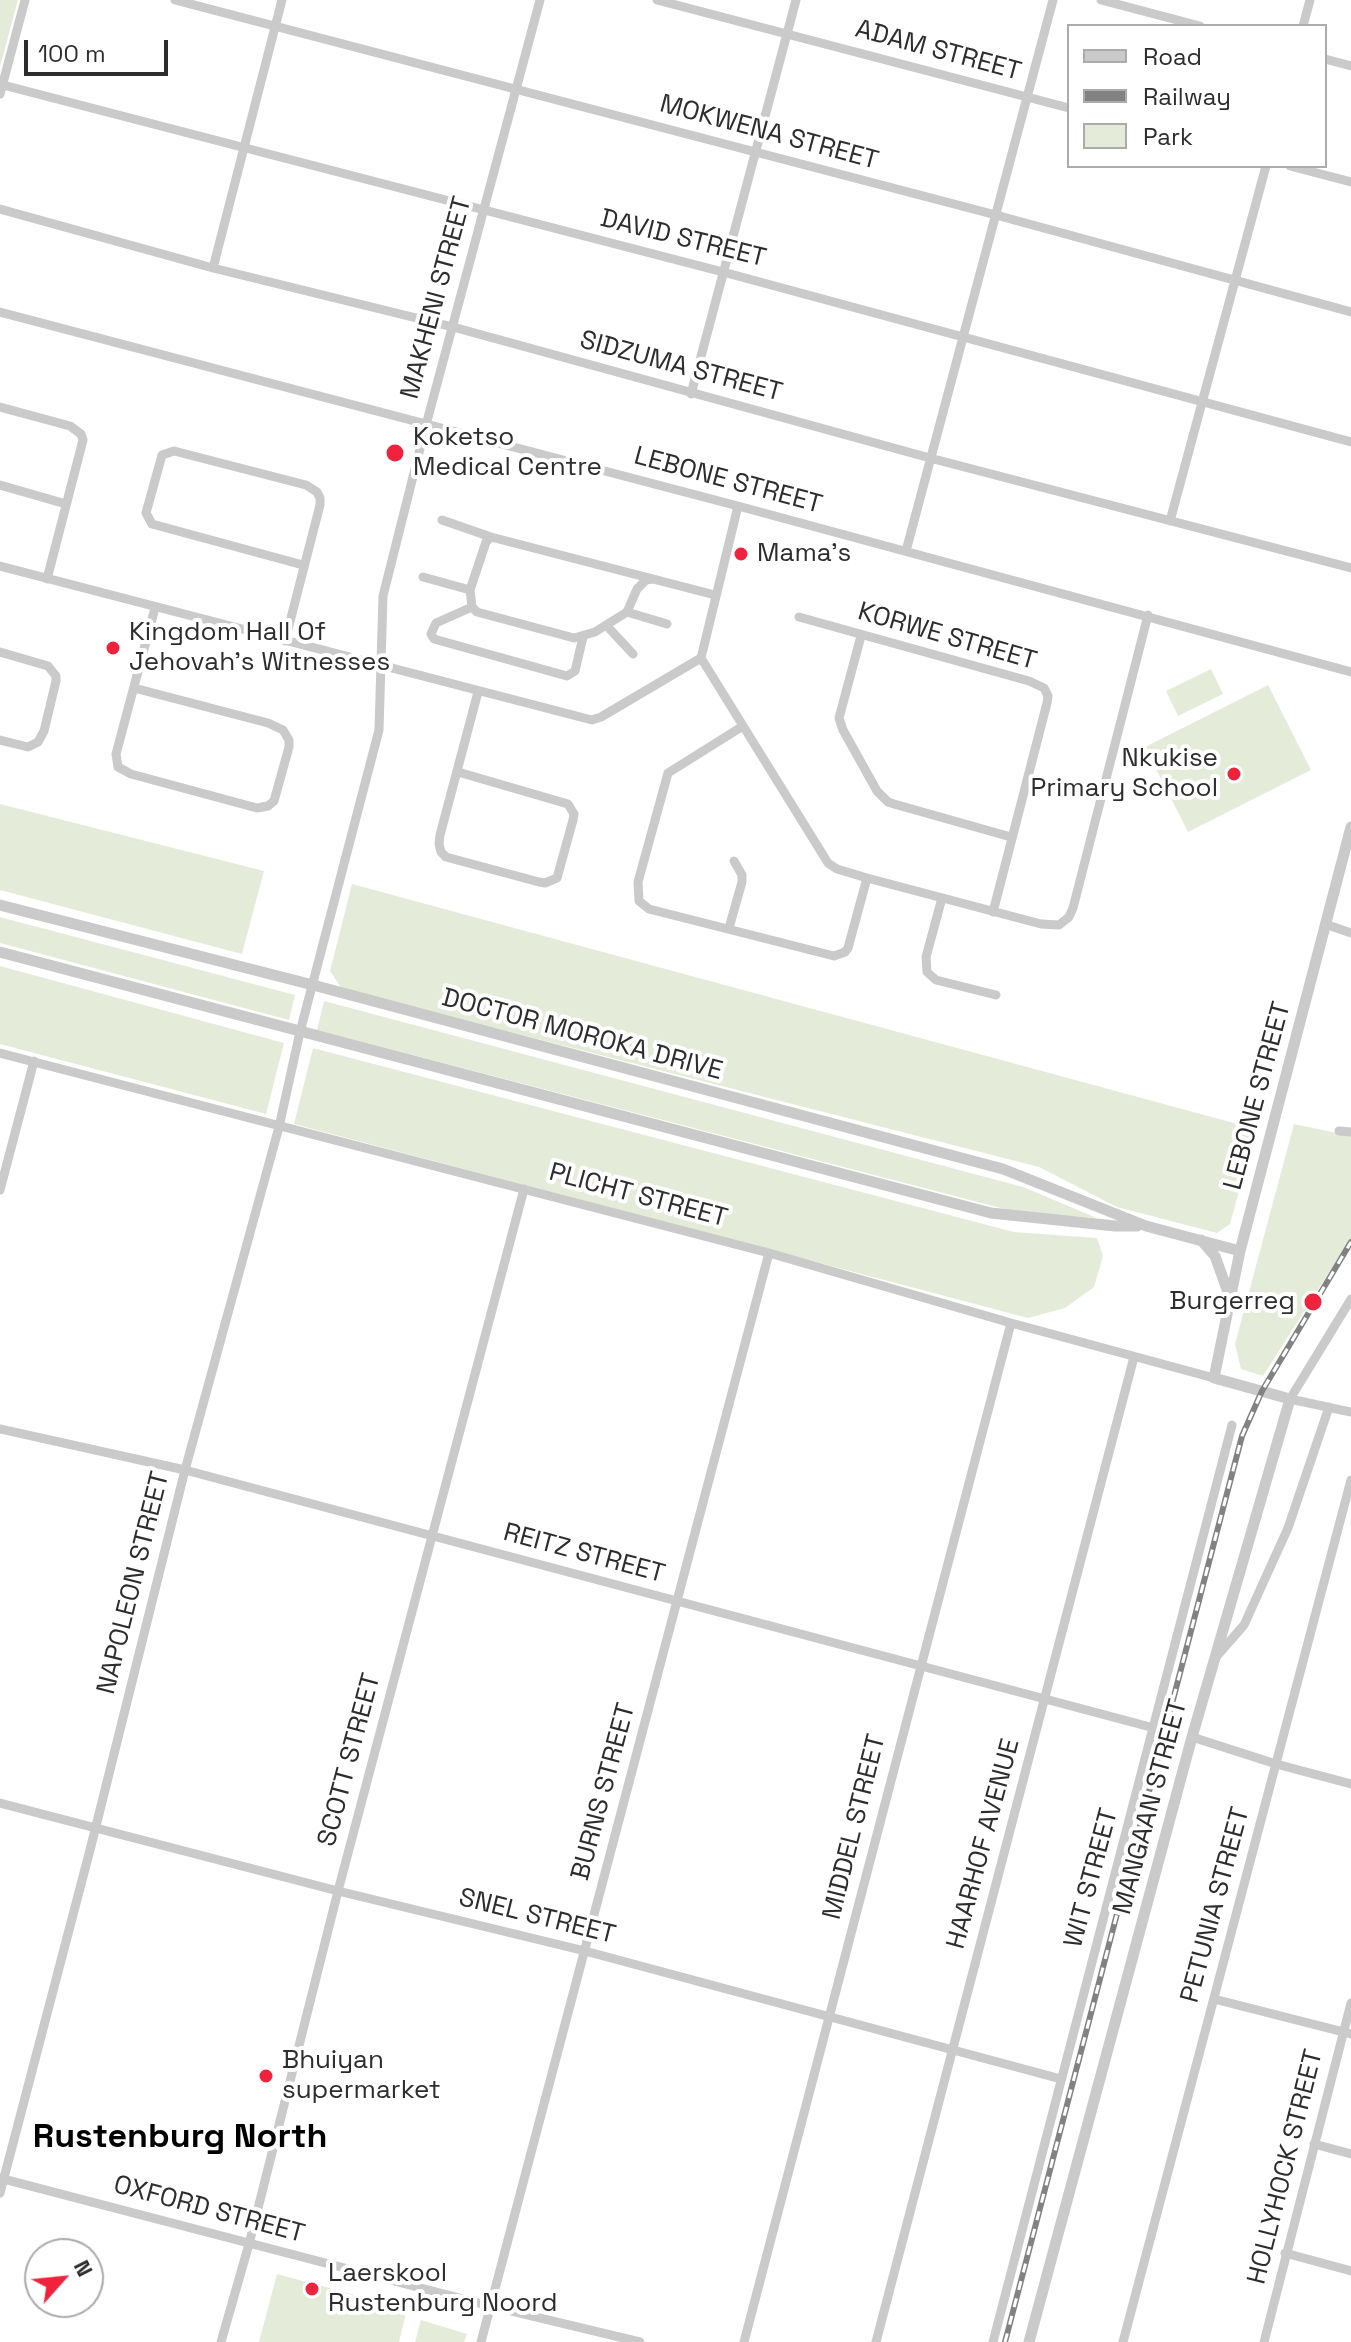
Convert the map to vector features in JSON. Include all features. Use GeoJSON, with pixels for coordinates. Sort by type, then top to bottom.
{"type":"FeatureCollection","features":[{"type":"Feature","properties":{"kind":"street"},"geometry":{"type":"LineString","coordinates":[[1,90],[25,0]]}},
{"type":"Feature","properties":{"kind":"street","name":"MOKWENA STREET"},"geometry":{"type":"LineString","coordinates":[[175,0],[996,215],[1351,312]]}},
{"type":"Feature","properties":{"kind":"street"},"geometry":{"type":"LineString","coordinates":[[213,268],[282,0]]}},
{"type":"Feature","properties":{"kind":"street","name":"MAKHENI STREET"},"geometry":{"type":"LineString","coordinates":[[313,985],[379,730],[383,596],[540,0]]}},
{"type":"Feature","properties":{"kind":"street","name":"ADAM STREET"},"geometry":{"type":"LineString","coordinates":[[657,0],[1067,108]]}},
{"type":"Feature","properties":{"kind":"street"},"geometry":{"type":"LineString","coordinates":[[691,394],[796,0]]}},
{"type":"Feature","properties":{"kind":"street"},"geometry":{"type":"LineString","coordinates":[[906,551],[1053,0]]}},
{"type":"Feature","properties":{"kind":"street"},"geometry":{"type":"LineString","coordinates":[[1101,0],[1192,24]]}},
{"type":"Feature","properties":{"kind":"street"},"geometry":{"type":"LineString","coordinates":[[1304,24],[1310,0]]}},
{"type":"Feature","properties":{"kind":"street"},"geometry":{"type":"LineString","coordinates":[[1327,60],[1351,66]]}},
{"type":"Feature","properties":{"kind":"street","name":"DAVID STREET"},"geometry":{"type":"LineString","coordinates":[[1,90],[244,146],[1351,442]]}},
{"type":"Feature","properties":{"kind":"street"},"geometry":{"type":"LineString","coordinates":[[1170,521],[1265,168]]}},
{"type":"Feature","properties":{"kind":"street"},"geometry":{"type":"LineString","coordinates":[[1298,168],[1351,182]]}},
{"type":"Feature","properties":{"kind":"street","name":"SIDZUMA STREET"},"geometry":{"type":"LineString","coordinates":[[0,209],[1351,568]]}},
{"type":"Feature","properties":{"kind":"street","name":"LEBONE STREET"},"geometry":{"type":"LineString","coordinates":[[0,312],[1148,615],[1351,672]]}},
{"type":"Feature","properties":{"kind":"street"},"geometry":{"type":"LineString","coordinates":[[0,407],[70,426],[81,434],[83,448],[47,579]]}},
{"type":"Feature","properties":{"kind":"street"},"geometry":{"type":"LineString","coordinates":[[285,641],[320,498],[312,488],[174,451],[162,455],[146,513],[152,524],[303,565]]}},
{"type":"Feature","properties":{"kind":"street"},"geometry":{"type":"LineString","coordinates":[[0,485],[66,504]]}},
{"type":"Feature","properties":{"kind":"street"},"geometry":{"type":"LineString","coordinates":[[738,506],[701,658],[828,863],[867,878],[993,912],[1052,925],[1059,925],[1069,917],[1148,615]]}},
{"type":"Feature","properties":{"kind":"street"},"geometry":{"type":"LineString","coordinates":[[442,520],[491,537],[715,595]]}},
{"type":"Feature","properties":{"kind":"street"},"geometry":{"type":"LineString","coordinates":[[491,537],[486,542],[470,590],[472,607],[477,612],[574,638],[583,637],[627,612],[637,589],[646,580],[653,579]]}},
{"type":"Feature","properties":{"kind":"street"},"geometry":{"type":"LineString","coordinates":[[0,566],[592,720],[701,658]]}},
{"type":"Feature","properties":{"kind":"street"},"geometry":{"type":"LineString","coordinates":[[423,577],[470,590]]}},
{"type":"Feature","properties":{"kind":"street"},"geometry":{"type":"LineString","coordinates":[[472,607],[436,623],[431,634],[434,639],[567,676],[575,671],[583,637]]}},
{"type":"Feature","properties":{"kind":"street"},"geometry":{"type":"LineString","coordinates":[[134,688],[268,723],[283,730],[289,747],[274,801],[257,808],[123,771],[118,767],[116,754],[155,608]]}},
{"type":"Feature","properties":{"kind":"street"},"geometry":{"type":"LineString","coordinates":[[627,612],[667,624]]}},
{"type":"Feature","properties":{"kind":"street","name":"KORWE STREET"},"geometry":{"type":"LineString","coordinates":[[799,617],[1029,681],[1044,688],[1047,703],[993,912]]}},
{"type":"Feature","properties":{"kind":"street"},"geometry":{"type":"LineString","coordinates":[[606,625],[633,654]]}},
{"type":"Feature","properties":{"kind":"street"},"geometry":{"type":"LineString","coordinates":[[861,636],[839,718],[877,791],[888,802],[1011,837]]}},
{"type":"Feature","properties":{"kind":"street"},"geometry":{"type":"LineString","coordinates":[[0,652],[48,666],[56,681],[44,731],[38,742],[28,747],[0,740]]}},
{"type":"Feature","properties":{"kind":"street"},"geometry":{"type":"LineString","coordinates":[[458,772],[568,804],[574,814],[557,878],[539,882],[446,857],[439,844],[478,692]]}},
{"type":"Feature","properties":{"kind":"street"},"geometry":{"type":"LineString","coordinates":[[743,726],[668,773],[637,888],[639,901],[644,906],[827,955],[840,955],[848,948],[867,878]]}},
{"type":"Feature","properties":{"kind":"street","name":"LEBONE STREET"},"geometry":{"type":"LineString","coordinates":[[1214,1378],[1240,1251],[1351,827]]}},
{"type":"Feature","properties":{"kind":"street"},"geometry":{"type":"LineString","coordinates":[[729,928],[742,882],[742,875],[734,861]]}},
{"type":"Feature","properties":{"kind":"street"},"geometry":{"type":"LineString","coordinates":[[942,898],[926,957],[927,972],[936,980],[996,995]]}},
{"type":"Feature","properties":{"kind":"street","name":"DOCTOR MOROKA DRIVE"},"geometry":{"type":"LineString","coordinates":[[0,905],[1003,1169],[1146,1226],[1240,1251]]}},
{"type":"Feature","properties":{"kind":"street"},"geometry":{"type":"LineString","coordinates":[[1325,924],[1351,933]]}},
{"type":"Feature","properties":{"kind":"street","name":"DOCTOR MOROKA DRIVE"},"geometry":{"type":"LineString","coordinates":[[0,952],[991,1213],[1115,1226],[1146,1226]]}},
{"type":"Feature","properties":{"kind":"street","name":"NAPOLEON STREET"},"geometry":{"type":"LineString","coordinates":[[0,2193],[185,1470],[279,1127],[313,985]]}},
{"type":"Feature","properties":{"kind":"street","name":"PLICHT STREET"},"geometry":{"type":"LineString","coordinates":[[0,1053],[769,1253],[1290,1399]]}},
{"type":"Feature","properties":{"kind":"street"},"geometry":{"type":"LineString","coordinates":[[0,1190],[34,1061]]}},
{"type":"Feature","properties":{"kind":"street"},"geometry":{"type":"LineString","coordinates":[[1339,1131],[1351,1132]]}},
{"type":"Feature","properties":{"kind":"street","name":"SCOTT STREET"},"geometry":{"type":"LineString","coordinates":[[221,2342],[524,1189]]}},
{"type":"Feature","properties":{"kind":"street"},"geometry":{"type":"LineString","coordinates":[[1201,1239],[1215,1256],[1230,1297]]}},
{"type":"Feature","properties":{"kind":"street","name":"BURNS STREET"},"geometry":{"type":"LineString","coordinates":[[481,2342],[769,1253]]}},
{"type":"Feature","properties":{"kind":"street","name":"MANGAAN STREET"},"geometry":{"type":"LineString","coordinates":[[1029,2342],[1192,1737],[1290,1399],[1351,1299]]}},
{"type":"Feature","properties":{"kind":"street","name":"MIDDEL STREET"},"geometry":{"type":"LineString","coordinates":[[744,2342],[1011,1323]]}},
{"type":"Feature","properties":{"kind":"street","name":"HAARHOF AVENUE"},"geometry":{"type":"LineString","coordinates":[[876,2342],[1134,1357]]}},
{"type":"Feature","properties":{"kind":"street"},"geometry":{"type":"LineString","coordinates":[[1290,1399],[1351,1412]]}},
{"type":"Feature","properties":{"kind":"street"},"geometry":{"type":"LineString","coordinates":[[1214,1659],[1232,1642],[1250,1611],[1288,1528],[1329,1407]]}},
{"type":"Feature","properties":{"kind":"street","name":"WIT STREET"},"geometry":{"type":"LineString","coordinates":[[993,2342],[1232,1425]]}},
{"type":"Feature","properties":{"kind":"street","name":"REITZ STREET"},"geometry":{"type":"LineString","coordinates":[[0,1429],[185,1470],[1154,1728]]}},
{"type":"Feature","properties":{"kind":"street","name":"PETUNIA STREET"},"geometry":{"type":"LineString","coordinates":[[1123,2342],[1351,1480]]}},
{"type":"Feature","properties":{"kind":"street"},"geometry":{"type":"LineString","coordinates":[[1192,1737],[1351,1784]]}},
{"type":"Feature","properties":{"kind":"street","name":"SNEL STREET"},"geometry":{"type":"LineString","coordinates":[[0,1803],[338,1891],[585,1951],[1061,2079]]}},
{"type":"Feature","properties":{"kind":"street"},"geometry":{"type":"LineString","coordinates":[[1214,1999],[1347,2033]]}},
{"type":"Feature","properties":{"kind":"street","name":"HOLLYHOCK STREET"},"geometry":{"type":"LineString","coordinates":[[1264,2342],[1314,2144],[1347,2033],[1351,2003]]}},
{"type":"Feature","properties":{"kind":"street"},"geometry":{"type":"LineString","coordinates":[[1314,2144],[1351,2154]]}},
{"type":"Feature","properties":{"kind":"street","name":"OXFORD STREET"},"geometry":{"type":"LineString","coordinates":[[2,2178],[490,2306],[640,2342]]}},
{"type":"Feature","properties":{"kind":"street"},"geometry":{"type":"LineString","coordinates":[[1285,2253],[1351,2271]]}},
{"type":"Feature","properties":{"kind":"green space"},"geometry":{"type":"Polygon","coordinates":[[[0,0],[18,0],[0,67],[0,0]]]}},
{"type":"Feature","properties":{"kind":"green space"},"geometry":{"type":"Polygon","coordinates":[[[1211,669],[1223,694],[1178,716],[1166,691],[1211,669]]]}},
{"type":"Feature","properties":{"kind":"green space"},"geometry":{"type":"Polygon","coordinates":[[[1268,685],[1311,770],[1188,832],[1145,747],[1268,685]]]}},
{"type":"Feature","properties":{"kind":"green space"},"geometry":{"type":"Polygon","coordinates":[[[0,804],[264,871],[242,954],[0,890],[0,804]]]}},
{"type":"Feature","properties":{"kind":"green space"},"geometry":{"type":"Polygon","coordinates":[[[352,884],[1256,1129],[1230,1224],[1217,1233],[1117,1207],[1039,1167],[342,989],[330,971],[352,884]]]}},
{"type":"Feature","properties":{"kind":"green space"},"geometry":{"type":"Polygon","coordinates":[[[0,917],[295,995],[289,1020],[0,943],[0,917]]]}},
{"type":"Feature","properties":{"kind":"green space"},"geometry":{"type":"Polygon","coordinates":[[[0,966],[284,1043],[266,1114],[0,1044],[0,966]]]}},
{"type":"Feature","properties":{"kind":"green space"},"geometry":{"type":"Polygon","coordinates":[[[324,1001],[1023,1187],[1097,1218],[1016,1212],[317,1030],[324,1001]]]}},
{"type":"Feature","properties":{"kind":"green space"},"geometry":{"type":"Polygon","coordinates":[[[313,1048],[1014,1232],[1097,1238],[1103,1256],[1094,1287],[1065,1308],[1028,1318],[294,1124],[313,1048]]]}},
{"type":"Feature","properties":{"kind":"green space"},"geometry":{"type":"Polygon","coordinates":[[[1294,1124],[1351,1136],[1351,1238],[1263,1376],[1241,1369],[1235,1344],[1294,1124]]]}},
{"type":"Feature","properties":{"kind":"green space"},"geometry":{"type":"Polygon","coordinates":[[[277,2274],[407,2309],[399,2342],[259,2342],[277,2274]]]}},
{"type":"Feature","properties":{"kind":"green space"},"geometry":{"type":"Polygon","coordinates":[[[421,2320],[467,2334],[464,2342],[415,2342],[421,2320]]]}},
{"type":"Feature","properties":{"kind":"railway"},"geometry":{"type":"LineString","coordinates":[[1005,2342],[1242,1436],[1262,1391],[1351,1242]]}},
{"type":"Feature","properties":{"kind":"place","name":"Koketso Medical Centre"},"geometry":{"type":"Point","coordinates":[395,453]}},
{"type":"Feature","properties":{"kind":"place","name":"Mama's"},"geometry":{"type":"Point","coordinates":[741,554]}},
{"type":"Feature","properties":{"kind":"place","name":"Kingdom Hall Of Jehovah's Witnesses"},"geometry":{"type":"Point","coordinates":[113,648]}},
{"type":"Feature","properties":{"kind":"place","name":"Nkukise Primary School"},"geometry":{"type":"Point","coordinates":[1234,774]}},
{"type":"Feature","properties":{"kind":"place","name":"Burgerreg"},"geometry":{"type":"Point","coordinates":[1313,1302]}},
{"type":"Feature","properties":{"kind":"place","name":"Bhuiyan supermarket"},"geometry":{"type":"Point","coordinates":[266,2076]}},
{"type":"Feature","properties":{"kind":"place","name":"Laerskool Rustenburg Noord"},"geometry":{"type":"Point","coordinates":[312,2289]}},
{"type":"Feature","properties":{"kind":"district","name":"Rustenburg North"},"geometry":{"type":"Point","coordinates":[180,2138]}}]}
